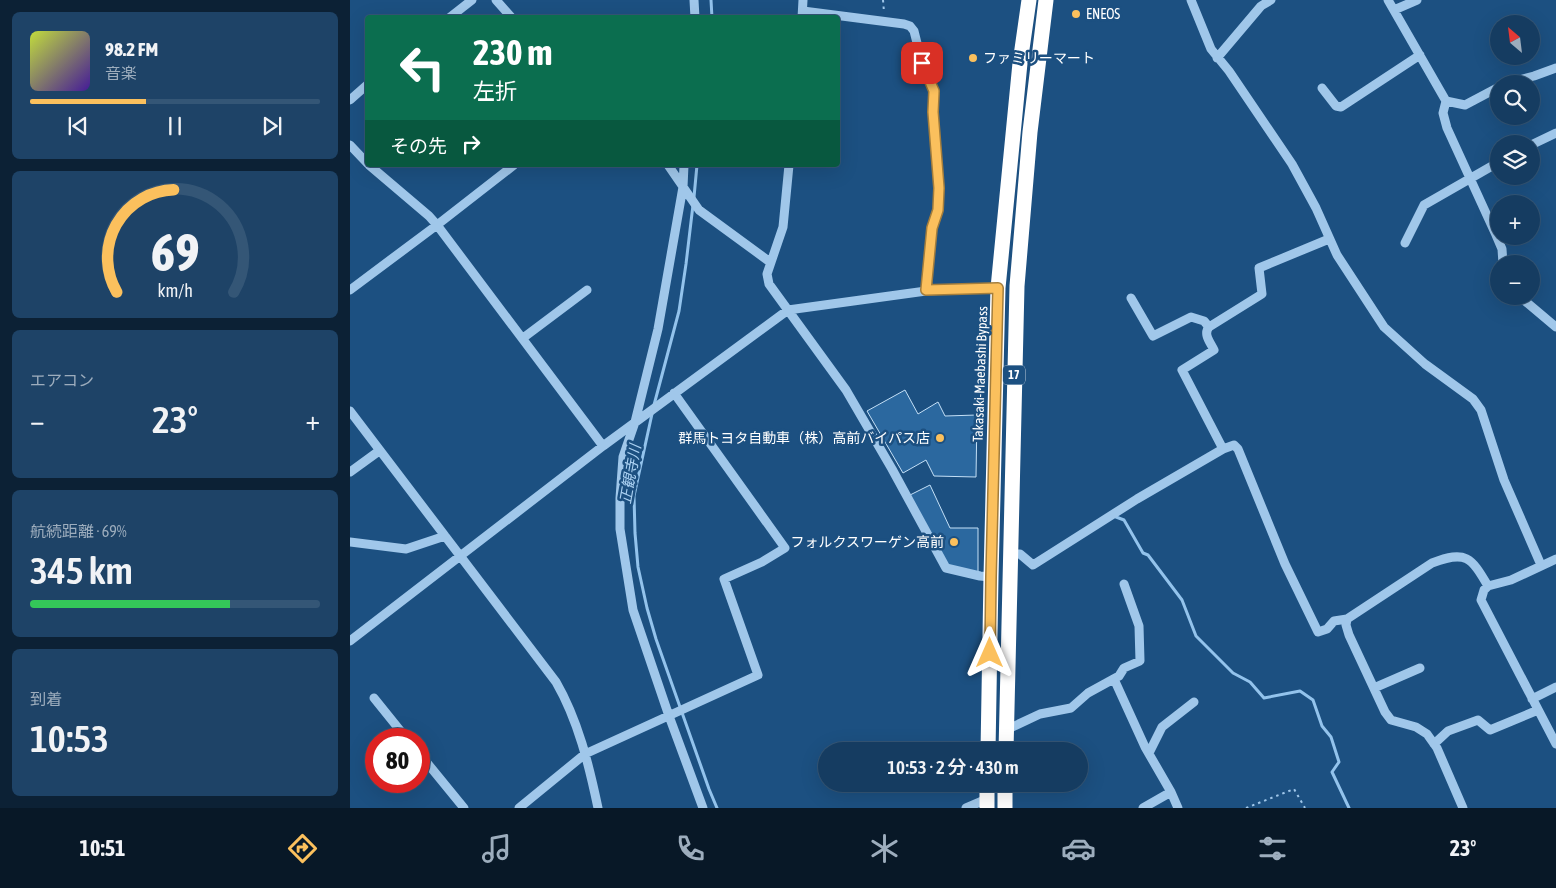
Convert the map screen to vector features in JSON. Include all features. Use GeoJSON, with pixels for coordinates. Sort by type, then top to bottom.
{"type":"FeatureCollection","features":[{"type":"Feature","properties":{"kind":"highway","name":"Takasaki-Maebashi Bypass"},"geometry":{"type":"LineString","coordinates":[[988,742],[998,288],[1020,63],[1030,0]]}},
{"type":"Feature","properties":{"kind":"highway","name":"17"},"geometry":{"type":"LineString","coordinates":[[1006,742],[1017,276],[1030,132],[1046,0]]}},
{"type":"Feature","properties":{"kind":"highway"},"geometry":{"type":"LineString","coordinates":[[1005,808],[1006,792]]}},
{"type":"Feature","properties":{"kind":"street"},"geometry":{"type":"LineString","coordinates":[[453,15],[472,0]]}},
{"type":"Feature","properties":{"kind":"street"},"geometry":{"type":"LineString","coordinates":[[496,0],[509,15]]}},
{"type":"Feature","properties":{"kind":"street"},"geometry":{"type":"LineString","coordinates":[[694,0],[695,15]]}},
{"type":"Feature","properties":{"kind":"street"},"geometry":{"type":"LineString","coordinates":[[803,0],[803,14]]}},
{"type":"Feature","properties":{"kind":"street"},"geometry":{"type":"LineString","coordinates":[[1191,0],[1211,49],[1229,71],[1292,164],[1316,208],[1337,256],[1384,327],[1425,364],[1472,399],[1481,410],[1504,480],[1541,565]]}},
{"type":"Feature","properties":{"kind":"street"},"geometry":{"type":"LineString","coordinates":[[1217,58],[1261,6],[1271,0]]}},
{"type":"Feature","properties":{"kind":"street"},"geometry":{"type":"LineString","coordinates":[[1388,0],[1446,101],[1443,113],[1446,128],[1502,249],[1502,255]]}},
{"type":"Feature","properties":{"kind":"street"},"geometry":{"type":"LineString","coordinates":[[1394,10],[1416,0]]}},
{"type":"Feature","properties":{"kind":"street"},"geometry":{"type":"LineString","coordinates":[[840,18],[910,26],[914,30],[922,63],[934,91],[933,112],[939,188],[938,210],[932,228],[926,290]]}},
{"type":"Feature","properties":{"kind":"street"},"geometry":{"type":"LineString","coordinates":[[1322,88],[1336,106],[1341,107],[1420,54]]}},
{"type":"Feature","properties":{"kind":"street"},"geometry":{"type":"LineString","coordinates":[[1537,75],[1556,68]]}},
{"type":"Feature","properties":{"kind":"street"},"geometry":{"type":"LineString","coordinates":[[350,100],[365,87]]}},
{"type":"Feature","properties":{"kind":"street"},"geometry":{"type":"LineString","coordinates":[[1446,101],[1465,105],[1490,92]]}},
{"type":"Feature","properties":{"kind":"street"},"geometry":{"type":"LineString","coordinates":[[1540,141],[1556,133]]}},
{"type":"Feature","properties":{"kind":"street"},"geometry":{"type":"LineString","coordinates":[[350,145],[365,161]]}},
{"type":"Feature","properties":{"kind":"street"},"geometry":{"type":"LineString","coordinates":[[372,167],[437,225],[603,446]]}},
{"type":"Feature","properties":{"kind":"street"},"geometry":{"type":"LineString","coordinates":[[350,290],[511,167]]}},
{"type":"Feature","properties":{"kind":"street"},"geometry":{"type":"LineString","coordinates":[[669,167],[700,210],[770,262]]}},
{"type":"Feature","properties":{"kind":"street"},"geometry":{"type":"LineString","coordinates":[[684,167],[683,187],[658,329],[635,422],[624,457],[620,498],[620,529],[626,576],[633,610],[669,716],[704,808]]}},
{"type":"Feature","properties":{"kind":"street"},"geometry":{"type":"LineString","coordinates":[[789,167],[783,227],[767,274],[769,284],[846,390],[946,568],[991,577]]}},
{"type":"Feature","properties":{"kind":"street"},"geometry":{"type":"LineString","coordinates":[[1405,244],[1424,205],[1490,167]]}},
{"type":"Feature","properties":{"kind":"street"},"geometry":{"type":"LineString","coordinates":[[1223,449],[1182,370],[1214,350],[1206,334],[1208,327],[1262,294],[1259,268],[1329,239]]}},
{"type":"Feature","properties":{"kind":"street"},"geometry":{"type":"LineString","coordinates":[[350,641],[603,446],[788,310],[926,290],[998,288]]}},
{"type":"Feature","properties":{"kind":"street"},"geometry":{"type":"LineString","coordinates":[[523,338],[587,290]]}},
{"type":"Feature","properties":{"kind":"street"},"geometry":{"type":"LineString","coordinates":[[1131,298],[1153,336],[1191,317],[1204,321],[1208,327]]}},
{"type":"Feature","properties":{"kind":"street"},"geometry":{"type":"LineString","coordinates":[[1530,305],[1556,327]]}},
{"type":"Feature","properties":{"kind":"street"},"geometry":{"type":"LineString","coordinates":[[519,808],[585,754],[758,675],[724,579],[762,562],[785,548],[674,393]]}},
{"type":"Feature","properties":{"kind":"street"},"geometry":{"type":"LineString","coordinates":[[350,411],[556,682],[572,714],[585,754],[598,808]]}},
{"type":"Feature","properties":{"kind":"street"},"geometry":{"type":"LineString","coordinates":[[616,437],[621,445],[624,457]]}},
{"type":"Feature","properties":{"kind":"street"},"geometry":{"type":"LineString","coordinates":[[1009,554],[1020,554],[1033,565],[1137,499],[1223,449],[1234,445],[1238,449],[1285,564],[1318,632],[1327,629],[1334,621],[1347,619],[1432,563],[1446,557],[1456,555],[1466,558],[1481,573],[1488,586]]}},
{"type":"Feature","properties":{"kind":"street"},"geometry":{"type":"LineString","coordinates":[[350,472],[379,450]]}},
{"type":"Feature","properties":{"kind":"street"},"geometry":{"type":"LineString","coordinates":[[350,542],[406,548],[445,536]]}},
{"type":"Feature","properties":{"kind":"street"},"geometry":{"type":"LineString","coordinates":[[1556,559],[1511,580],[1488,586],[1481,600],[1556,744]]}},
{"type":"Feature","properties":{"kind":"street"},"geometry":{"type":"LineString","coordinates":[[1006,730],[1040,714],[1071,708],[1088,692],[1119,676],[1124,668],[1140,661],[1139,626],[1124,584]]}},
{"type":"Feature","properties":{"kind":"street"},"geometry":{"type":"LineString","coordinates":[[1347,619],[1346,625],[1349,635],[1385,712],[1391,720],[1416,727],[1427,734],[1434,744],[1462,808]]}},
{"type":"Feature","properties":{"kind":"street"},"geometry":{"type":"LineString","coordinates":[[1374,688],[1420,668]]}},
{"type":"Feature","properties":{"kind":"street"},"geometry":{"type":"LineString","coordinates":[[1114,679],[1149,753],[1178,808]]}},
{"type":"Feature","properties":{"kind":"street"},"geometry":{"type":"LineString","coordinates":[[1532,699],[1556,687]]}},
{"type":"Feature","properties":{"kind":"street"},"geometry":{"type":"LineString","coordinates":[[374,698],[398,728]]}},
{"type":"Feature","properties":{"kind":"street"},"geometry":{"type":"LineString","coordinates":[[1149,753],[1162,727],[1194,702]]}},
{"type":"Feature","properties":{"kind":"street"},"geometry":{"type":"LineString","coordinates":[[1434,744],[1448,731],[1478,720],[1490,730],[1538,710]]}},
{"type":"Feature","properties":{"kind":"street"},"geometry":{"type":"LineString","coordinates":[[430,766],[464,808]]}},
{"type":"Feature","properties":{"kind":"street"},"geometry":{"type":"LineString","coordinates":[[1143,808],[1171,792]]}},
{"type":"Feature","properties":{"kind":"street"},"geometry":{"type":"LineString","coordinates":[[966,808],[987,797]]}},
{"type":"Feature","properties":{"kind":"path"},"geometry":{"type":"LineString","coordinates":[[1246,808],[1294,789],[1305,808]]}},
{"type":"Feature","properties":{"kind":"building"},"geometry":{"type":"Polygon","coordinates":[[[905,390],[918,414],[938,402],[945,416],[977,415],[976,477],[934,476],[926,460],[903,473],[867,411],[905,390]]]}},
{"type":"Feature","properties":{"kind":"building"},"geometry":{"type":"Polygon","coordinates":[[[930,485],[950,528],[978,528],[978,573],[948,565],[910,495],[930,485]]]}},
{"type":"Feature","properties":{"kind":"waterway","name":"正観寺川"},"geometry":{"type":"LineString","coordinates":[[711,0],[712,15]]}},
{"type":"Feature","properties":{"kind":"waterway","name":"正観寺川"},"geometry":{"type":"LineString","coordinates":[[694,197],[697,167]]}},
{"type":"Feature","properties":{"kind":"waterway","name":"正観寺川"},"geometry":{"type":"LineString","coordinates":[[654,405],[679,311],[693,205]]}},
{"type":"Feature","properties":{"kind":"waterway","name":"正観寺川"},"geometry":{"type":"LineString","coordinates":[[652,414],[634,496],[638,567],[656,639],[717,808]]}},
{"type":"Feature","properties":{"kind":"waterway"},"geometry":{"type":"LineString","coordinates":[[1116,517],[1124,520],[1143,553],[1148,555],[1182,600],[1196,636],[1233,673],[1250,682],[1264,698],[1300,691],[1313,700],[1322,726],[1331,737],[1339,762],[1332,772],[1349,808]]}},
{"type":"Feature","properties":{"kind":"place","name":"ENEOS"},"geometry":{"type":"Point","coordinates":[1076,14]}},
{"type":"Feature","properties":{"kind":"place","name":"ファミリーマート"},"geometry":{"type":"Point","coordinates":[973,58]}},
{"type":"Feature","properties":{"kind":"place","name":"群馬トヨタ自動車（株）高前バイパス店"},"geometry":{"type":"Point","coordinates":[940,438]}},
{"type":"Feature","properties":{"kind":"place","name":"フォルクスワーゲン高前"},"geometry":{"type":"Point","coordinates":[954,542]}},
{"type":"Feature","properties":{"kind":"route"},"geometry":{"type":"LineString","coordinates":[[922,63],[934,91],[933,112],[939,188],[938,210],[932,228],[926,290],[998,288],[990,653]]}}]}
